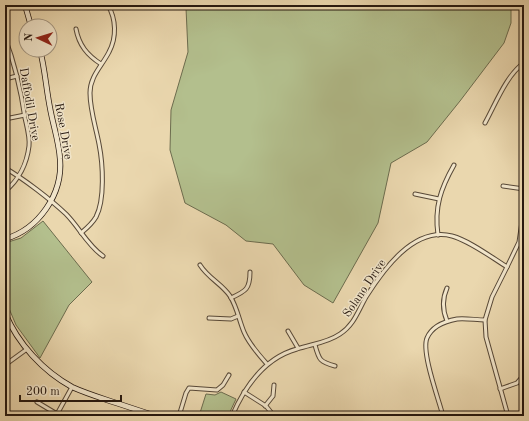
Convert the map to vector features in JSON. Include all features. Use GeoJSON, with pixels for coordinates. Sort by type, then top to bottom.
{"type":"FeatureCollection","features":[{"type":"Feature","properties":{"kind":"main road"},"geometry":{"type":"LineString","coordinates":[[25,5],[29,18]]}},
{"type":"Feature","properties":{"kind":"main road","name":"Rose Drive"},"geometry":{"type":"LineString","coordinates":[[5,239],[29,227],[40,218],[51,202],[59,182],[60,160],[42,58]]}},
{"type":"Feature","properties":{"kind":"main road"},"geometry":{"type":"LineString","coordinates":[[5,313],[6,320],[27,349],[51,373],[72,387],[156,416]]}},
{"type":"Feature","properties":{"kind":"street"},"geometry":{"type":"LineString","coordinates":[[81,233],[92,223],[100,203],[101,159],[90,93],[94,76],[109,52],[115,32],[114,16],[108,5]]}},
{"type":"Feature","properties":{"kind":"street"},"geometry":{"type":"LineString","coordinates":[[76,29],[78,38],[85,50],[101,64]]}},
{"type":"Feature","properties":{"kind":"street","name":"Daffodil Drive"},"geometry":{"type":"LineString","coordinates":[[5,38],[12,54],[29,141],[27,157],[18,176],[5,191]]}},
{"type":"Feature","properties":{"kind":"street"},"geometry":{"type":"LineString","coordinates":[[486,123],[511,77],[518,67],[524,63]]}},
{"type":"Feature","properties":{"kind":"street"},"geometry":{"type":"LineString","coordinates":[[5,79],[17,76]]}},
{"type":"Feature","properties":{"kind":"street"},"geometry":{"type":"LineString","coordinates":[[5,119],[25,115]]}},
{"type":"Feature","properties":{"kind":"street"},"geometry":{"type":"LineString","coordinates":[[438,235],[437,219],[439,199],[442,188],[454,165]]}},
{"type":"Feature","properties":{"kind":"street"},"geometry":{"type":"LineString","coordinates":[[5,168],[18,176],[67,215],[96,252],[103,256]]}},
{"type":"Feature","properties":{"kind":"street"},"geometry":{"type":"LineString","coordinates":[[503,186],[524,188]]}},
{"type":"Feature","properties":{"kind":"street"},"geometry":{"type":"LineString","coordinates":[[415,194],[439,199]]}},
{"type":"Feature","properties":{"kind":"street"},"geometry":{"type":"LineString","coordinates":[[508,416],[486,337],[485,320],[492,297],[519,242],[522,230],[524,208]]}},
{"type":"Feature","properties":{"kind":"street","name":"Solano Drive"},"geometry":{"type":"LineString","coordinates":[[232,416],[250,382],[267,364],[277,357],[298,348],[315,345],[335,337],[348,327],[356,317],[365,299],[387,268],[402,251],[410,245],[438,235],[452,236],[507,268]]}},
{"type":"Feature","properties":{"kind":"street"},"geometry":{"type":"LineString","coordinates":[[200,265],[205,272],[227,292],[231,298],[244,333],[267,364]]}},
{"type":"Feature","properties":{"kind":"street"},"geometry":{"type":"LineString","coordinates":[[231,298],[248,288],[250,272]]}},
{"type":"Feature","properties":{"kind":"street"},"geometry":{"type":"LineString","coordinates":[[447,288],[443,295],[443,312],[447,321]]}},
{"type":"Feature","properties":{"kind":"street"},"geometry":{"type":"LineString","coordinates":[[209,318],[231,318],[238,316]]}},
{"type":"Feature","properties":{"kind":"street"},"geometry":{"type":"LineString","coordinates":[[443,416],[428,361],[426,339],[433,329],[447,321],[459,319],[485,320]]}},
{"type":"Feature","properties":{"kind":"street"},"geometry":{"type":"LineString","coordinates":[[288,331],[298,348]]}},
{"type":"Feature","properties":{"kind":"street"},"geometry":{"type":"LineString","coordinates":[[315,345],[322,361],[336,366]]}},
{"type":"Feature","properties":{"kind":"street"},"geometry":{"type":"LineString","coordinates":[[5,365],[27,349]]}},
{"type":"Feature","properties":{"kind":"street"},"geometry":{"type":"LineString","coordinates":[[179,416],[186,393],[190,388],[217,390],[223,385],[229,375]]}},
{"type":"Feature","properties":{"kind":"street"},"geometry":{"type":"LineString","coordinates":[[500,389],[517,383],[524,375]]}},
{"type":"Feature","properties":{"kind":"street"},"geometry":{"type":"LineString","coordinates":[[265,406],[273,396],[274,385]]}},
{"type":"Feature","properties":{"kind":"street"},"geometry":{"type":"LineString","coordinates":[[37,402],[57,415],[72,387]]}},
{"type":"Feature","properties":{"kind":"street"},"geometry":{"type":"LineString","coordinates":[[244,392],[265,406],[274,416]]}},
{"type":"Feature","properties":{"kind":"green space"},"geometry":{"type":"Polygon","coordinates":[[[184,5],[511,5],[511,23],[504,43],[460,101],[427,142],[391,163],[378,223],[333,303],[304,285],[273,244],[246,241],[226,225],[185,203],[170,150],[171,110],[188,52],[186,8],[184,5]]]}},
{"type":"Feature","properties":{"kind":"green space"},"geometry":{"type":"Polygon","coordinates":[[[43,221],[92,282],[69,305],[40,358],[16,325],[5,299],[5,243],[21,238],[43,221]]]}},
{"type":"Feature","properties":{"kind":"green space"},"geometry":{"type":"Polygon","coordinates":[[[221,392],[236,399],[228,416],[199,416],[206,394],[215,395],[221,392]]]}}]}
